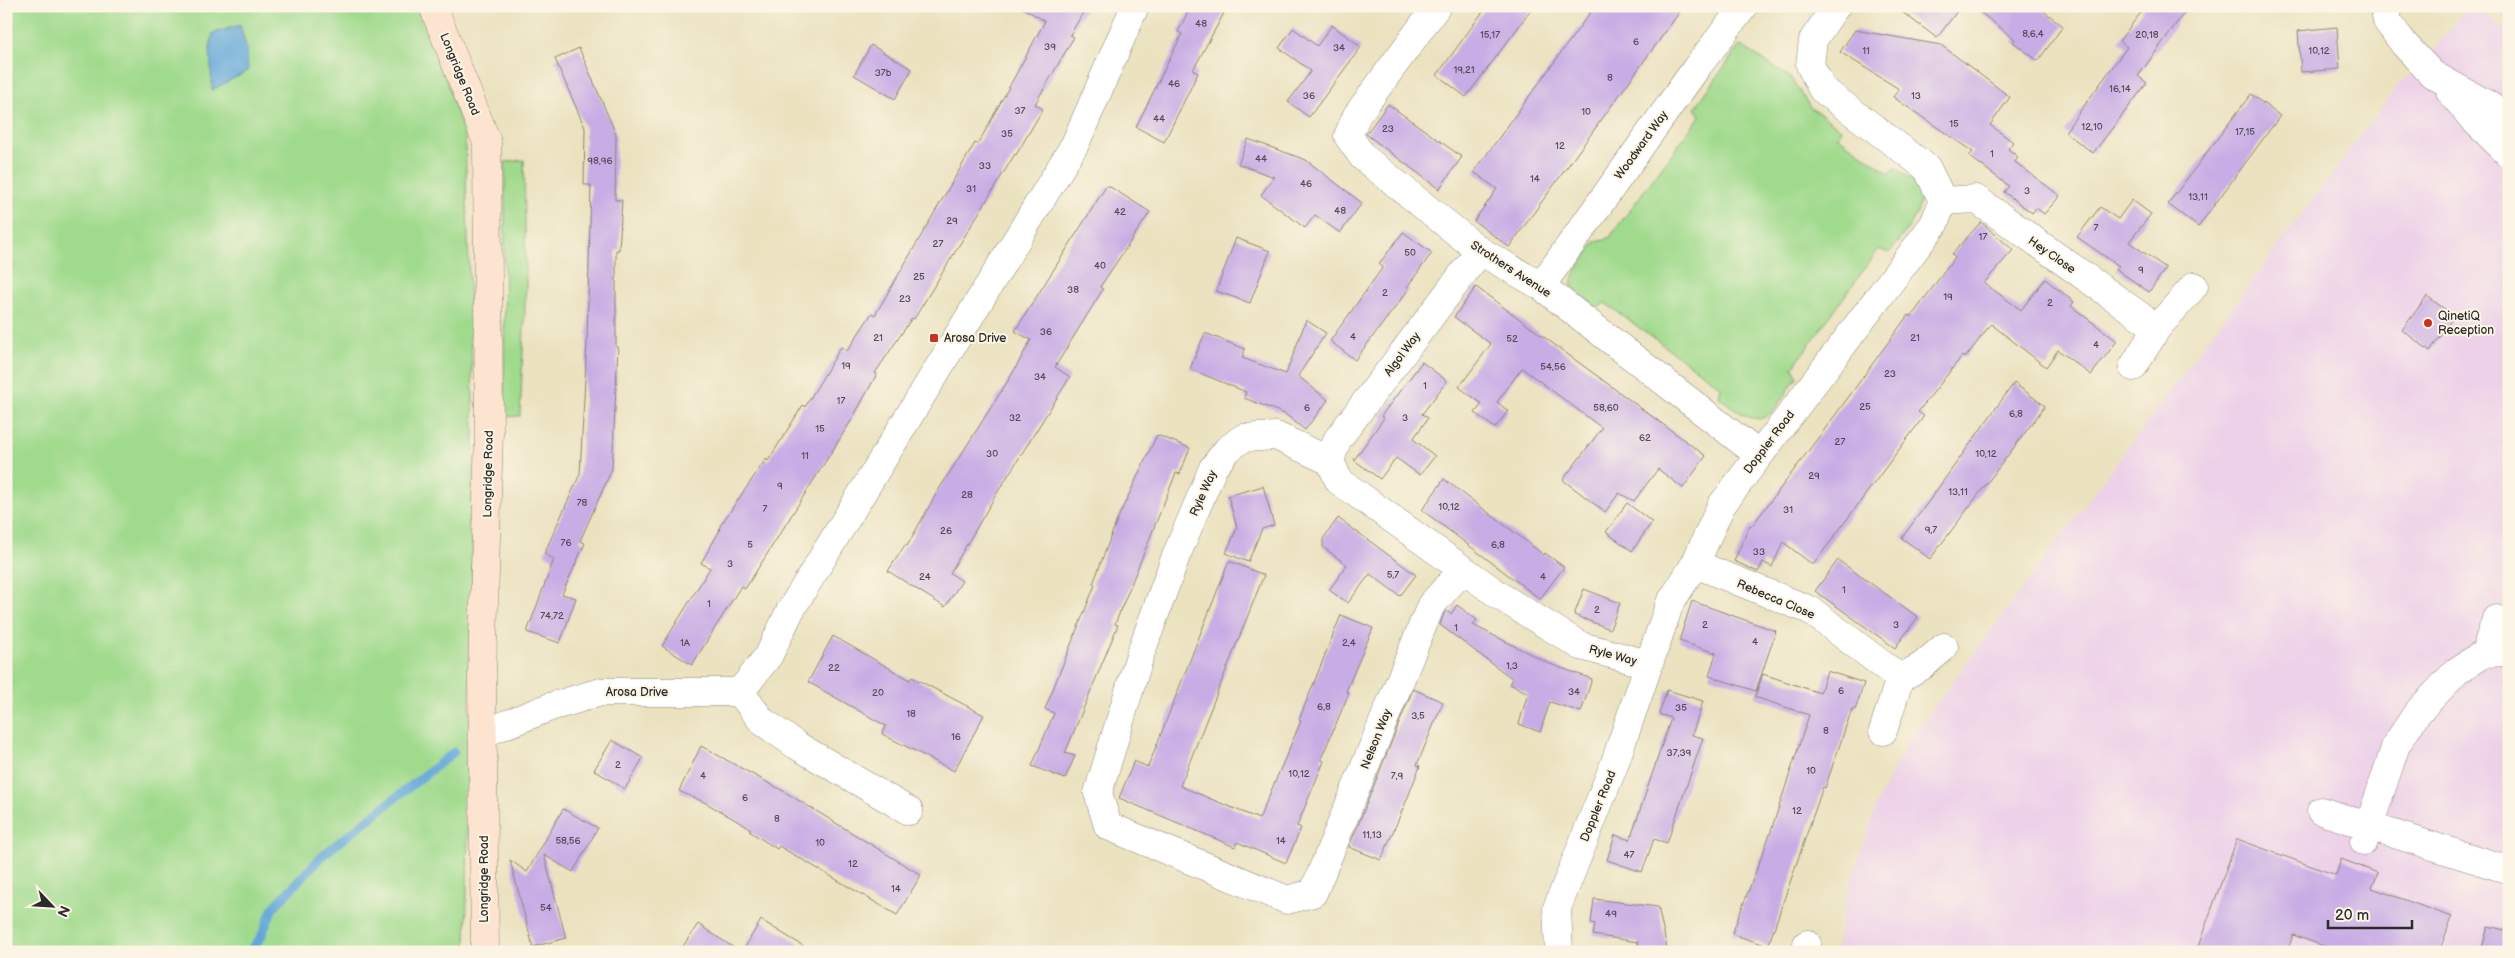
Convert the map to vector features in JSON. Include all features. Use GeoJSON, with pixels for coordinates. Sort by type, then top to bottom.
{"type":"FeatureCollection","features":[{"type":"Feature","properties":{"kind":"street","name":"Longridge Road"},"geometry":{"type":"LineString","coordinates":[[433,6],[487,142],[489,432],[482,734],[485,952]]}},
{"type":"Feature","properties":{"kind":"street"},"geometry":{"type":"LineString","coordinates":[[908,811],[796,745],[762,720],[740,692],[769,655],[790,611],[1075,144],[1135,6]]}},
{"type":"Feature","properties":{"kind":"street","name":"Strothers Avenue"},"geometry":{"type":"LineString","coordinates":[[1437,6],[1357,115],[1348,136],[1363,157],[1480,251],[1541,286],[1759,455]]}},
{"type":"Feature","properties":{"kind":"street","name":"Woodward Way"},"geometry":{"type":"LineString","coordinates":[[1541,286],[1697,67],[1744,6]]}},
{"type":"Feature","properties":{"kind":"street"},"geometry":{"type":"LineString","coordinates":[[1836,6],[1813,40],[1810,65],[1822,89],[1927,168],[1943,201]]}},
{"type":"Feature","properties":{"kind":"street"},"geometry":{"type":"LineString","coordinates":[[2384,6],[2387,21],[2474,120],[2509,154]]}},
{"type":"Feature","properties":{"kind":"street"},"geometry":{"type":"LineString","coordinates":[[2433,73],[2499,111],[2509,119]]}},
{"type":"Feature","properties":{"kind":"street","name":"Hey Close"},"geometry":{"type":"LineString","coordinates":[[1943,201],[1976,199],[2157,328]]}},
{"type":"Feature","properties":{"kind":"street","name":"Doppler Road"},"geometry":{"type":"LineString","coordinates":[[1559,952],[1557,908],[1614,766],[1670,603],[1695,564],[1721,506],[1934,224],[1943,201]]}},
{"type":"Feature","properties":{"kind":"street","name":"Algol Way"},"geometry":{"type":"LineString","coordinates":[[1330,461],[1337,440],[1480,251]]}},
{"type":"Feature","properties":{"kind":"street"},"geometry":{"type":"LineString","coordinates":[[2132,367],[2157,328],[2194,286]]}},
{"type":"Feature","properties":{"kind":"street","name":"Ryle Way"},"geometry":{"type":"LineString","coordinates":[[1287,900],[1108,826],[1098,793],[1140,655],[1176,556],[1213,468],[1228,450],[1243,438],[1276,436],[1330,461],[1339,480],[1503,598],[1580,646],[1648,664]]}},
{"type":"Feature","properties":{"kind":"street","name":"Rebecca Close"},"geometry":{"type":"LineString","coordinates":[[1695,564],[1810,610],[1859,645],[1900,678]]}},
{"type":"Feature","properties":{"kind":"street","name":"Nelson Way"},"geometry":{"type":"LineString","coordinates":[[1287,900],[1313,893],[1430,605],[1463,570]]}},
{"type":"Feature","properties":{"kind":"street"},"geometry":{"type":"LineString","coordinates":[[2366,833],[2396,745],[2417,713],[2457,671],[2497,653],[2496,620]]}},
{"type":"Feature","properties":{"kind":"street"},"geometry":{"type":"LineString","coordinates":[[1883,731],[1900,678],[1922,666],[1944,647]]}},
{"type":"Feature","properties":{"kind":"street","name":"Arosa Drive"},"geometry":{"type":"LineString","coordinates":[[482,734],[550,707],[601,692],[740,692]]}},
{"type":"Feature","properties":{"kind":"street"},"geometry":{"type":"LineString","coordinates":[[2321,811],[2366,833],[2509,870]]}},
{"type":"Feature","properties":{"kind":"shaded area"},"geometry":{"type":"Polygon","coordinates":[[[2468,6],[2476,6],[2509,33],[2509,952],[1835,952],[1850,884],[1878,801],[1906,745],[2399,84],[2423,65],[2468,6]]]}},
{"type":"Feature","properties":{"kind":"green space"},"geometry":{"type":"Polygon","coordinates":[[[6,6],[423,6],[465,138],[474,435],[466,952],[6,952],[6,6]]]}},
{"type":"Feature","properties":{"kind":"green space"},"geometry":{"type":"Polygon","coordinates":[[[1740,45],[1791,78],[1810,107],[1841,129],[1838,137],[1889,173],[1896,168],[1911,179],[1920,191],[1918,210],[1901,238],[1889,253],[1879,249],[1793,367],[1797,377],[1779,404],[1772,412],[1756,419],[1735,409],[1719,397],[1721,387],[1605,303],[1597,308],[1571,285],[1576,271],[1596,241],[1609,238],[1700,116],[1695,108],[1740,45]]]}},
{"type":"Feature","properties":{"kind":"green space"},"geometry":{"type":"Polygon","coordinates":[[[524,160],[526,284],[520,416],[504,417],[505,162],[524,160]]]}},
{"type":"Feature","properties":{"kind":"water"},"geometry":{"type":"Polygon","coordinates":[[[240,25],[247,50],[248,71],[212,90],[210,48],[213,33],[240,25]]]}},
{"type":"Feature","properties":{"kind":"building"},"geometry":{"type":"Polygon","coordinates":[[[1019,6],[1087,6],[1070,35],[1074,37],[1035,104],[1043,109],[1016,155],[914,319],[912,318],[875,373],[877,374],[851,421],[745,589],[741,586],[692,665],[662,646],[710,568],[701,563],[719,532],[720,526],[766,459],[768,461],[803,405],[805,407],[841,347],[847,351],[872,313],[875,315],[975,143],[978,144],[1045,21],[1019,6]]]}},
{"type":"Feature","properties":{"kind":"building"},"geometry":{"type":"Polygon","coordinates":[[[1191,6],[1212,6],[1224,13],[1193,70],[1198,73],[1164,142],[1136,127],[1182,34],[1178,32],[1191,6]]]}},
{"type":"Feature","properties":{"kind":"building"},"geometry":{"type":"Polygon","coordinates":[[[1487,6],[1534,6],[1466,97],[1437,75],[1487,6]]]}},
{"type":"Feature","properties":{"kind":"building"},"geometry":{"type":"Polygon","coordinates":[[[1595,6],[1684,6],[1509,247],[1474,221],[1497,189],[1474,172],[1595,6]]]}},
{"type":"Feature","properties":{"kind":"building"},"geometry":{"type":"Polygon","coordinates":[[[1894,6],[1961,6],[1937,38],[1894,6]]]}},
{"type":"Feature","properties":{"kind":"building"},"geometry":{"type":"Polygon","coordinates":[[[1972,6],[2037,6],[2063,26],[2038,61],[2013,42],[2015,39],[1972,6]]]}},
{"type":"Feature","properties":{"kind":"building"},"geometry":{"type":"Polygon","coordinates":[[[2146,6],[2189,6],[2138,76],[2147,83],[2093,153],[2065,132],[2127,47],[2119,41],[2146,6]]]}},
{"type":"Feature","properties":{"kind":"building"},"geometry":{"type":"Polygon","coordinates":[[[1332,25],[1361,47],[1309,117],[1288,102],[1311,71],[1279,48],[1293,28],[1317,46],[1332,25]]]}},
{"type":"Feature","properties":{"kind":"building"},"geometry":{"type":"Polygon","coordinates":[[[2337,27],[2340,69],[2301,72],[2298,31],[2337,27]]]}},
{"type":"Feature","properties":{"kind":"building"},"geometry":{"type":"Polygon","coordinates":[[[1855,30],[1941,45],[2010,97],[1990,125],[2013,142],[2008,149],[2018,157],[2015,162],[2060,196],[2044,214],[2036,208],[2032,213],[2004,192],[2009,186],[1969,156],[1973,152],[1893,97],[1899,89],[1840,52],[1855,30]]]}},
{"type":"Feature","properties":{"kind":"building"},"geometry":{"type":"Polygon","coordinates":[[[871,45],[912,69],[895,99],[854,75],[871,45]]]}},
{"type":"Feature","properties":{"kind":"building"},"geometry":{"type":"Polygon","coordinates":[[[579,48],[616,134],[615,200],[622,200],[619,250],[616,250],[616,347],[618,347],[612,469],[580,541],[585,543],[562,594],[576,598],[560,643],[527,632],[554,559],[544,554],[580,474],[587,341],[591,185],[584,185],[585,128],[555,59],[579,48]]]}},
{"type":"Feature","properties":{"kind":"building"},"geometry":{"type":"Polygon","coordinates":[[[2251,94],[2280,116],[2198,227],[2168,204],[2251,94]]]}},
{"type":"Feature","properties":{"kind":"building"},"geometry":{"type":"Polygon","coordinates":[[[1388,104],[1462,157],[1439,189],[1366,134],[1388,104]]]}},
{"type":"Feature","properties":{"kind":"building"},"geometry":{"type":"Polygon","coordinates":[[[1248,139],[1306,160],[1362,203],[1340,233],[1315,215],[1305,228],[1261,195],[1274,177],[1238,164],[1248,139]]]}},
{"type":"Feature","properties":{"kind":"building"},"geometry":{"type":"Polygon","coordinates":[[[1107,185],[1150,212],[1100,287],[1103,289],[1055,367],[1070,377],[997,493],[950,573],[962,581],[945,607],[888,571],[905,545],[907,546],[936,494],[1011,376],[1031,340],[1015,331],[1107,185]]]}},
{"type":"Feature","properties":{"kind":"building"},"geometry":{"type":"Polygon","coordinates":[[[2132,200],[2151,214],[2129,242],[2166,268],[2149,292],[2116,269],[2119,266],[2077,237],[2100,207],[2118,219],[2132,200]]]}},
{"type":"Feature","properties":{"kind":"building"},"geometry":{"type":"Polygon","coordinates":[[[1981,222],[2013,250],[1984,283],[2021,310],[2045,279],[2074,302],[2071,306],[2117,341],[2091,375],[2058,350],[2046,367],[1991,324],[1965,358],[1962,356],[1918,412],[1924,416],[1813,565],[1783,542],[1772,567],[1763,562],[1758,572],[1734,561],[1750,525],[1752,526],[1908,315],[1911,317],[1955,257],[1952,254],[1981,222]]]}},
{"type":"Feature","properties":{"kind":"building"},"geometry":{"type":"Polygon","coordinates":[[[1403,232],[1432,253],[1407,287],[1409,289],[1355,360],[1330,341],[1383,267],[1379,264],[1403,232]]]}},
{"type":"Feature","properties":{"kind":"building"},"geometry":{"type":"Polygon","coordinates":[[[1236,238],[1270,251],[1250,303],[1216,291],[1236,238]]]}},
{"type":"Feature","properties":{"kind":"building"},"geometry":{"type":"Polygon","coordinates":[[[1476,287],[1706,456],[1683,488],[1658,469],[1634,501],[1619,493],[1605,512],[1563,480],[1602,428],[1522,368],[1497,402],[1508,411],[1495,428],[1475,413],[1482,404],[1459,387],[1491,344],[1454,317],[1476,287]]]}},
{"type":"Feature","properties":{"kind":"building","name":"QinetiQ Reception"},"geometry":{"type":"Polygon","coordinates":[[[2427,296],[2454,316],[2430,351],[2402,330],[2427,296]]]}},
{"type":"Feature","properties":{"kind":"building"},"geometry":{"type":"Polygon","coordinates":[[[1306,320],[1326,333],[1298,376],[1328,400],[1305,430],[1285,414],[1244,398],[1246,392],[1190,369],[1205,333],[1245,349],[1242,358],[1286,374],[1306,320]]]}},
{"type":"Feature","properties":{"kind":"building"},"geometry":{"type":"Polygon","coordinates":[[[1422,362],[1447,381],[1422,414],[1428,418],[1413,439],[1435,456],[1420,475],[1396,458],[1380,479],[1354,460],[1384,418],[1381,416],[1422,362]]]}},
{"type":"Feature","properties":{"kind":"building"},"geometry":{"type":"Polygon","coordinates":[[[2014,383],[2045,406],[1930,559],[1902,538],[2014,383]]]}},
{"type":"Feature","properties":{"kind":"building"},"geometry":{"type":"Polygon","coordinates":[[[1157,435],[1190,448],[1180,474],[1176,473],[1115,624],[1118,625],[1065,753],[1075,756],[1065,779],[1032,766],[1054,713],[1045,709],[1095,585],[1093,584],[1117,520],[1157,435]]]}},
{"type":"Feature","properties":{"kind":"building"},"geometry":{"type":"Polygon","coordinates":[[[1444,479],[1544,555],[1545,553],[1564,567],[1540,599],[1422,510],[1444,479]]]}},
{"type":"Feature","properties":{"kind":"building"},"geometry":{"type":"Polygon","coordinates":[[[1263,486],[1274,525],[1262,529],[1248,562],[1226,553],[1237,528],[1228,496],[1263,486]]]}},
{"type":"Feature","properties":{"kind":"building"},"geometry":{"type":"Polygon","coordinates":[[[1627,503],[1652,522],[1632,551],[1606,532],[1627,503]]]}},
{"type":"Feature","properties":{"kind":"building"},"geometry":{"type":"Polygon","coordinates":[[[1338,518],[1416,575],[1400,596],[1370,574],[1348,603],[1329,590],[1347,565],[1323,547],[1323,539],[1338,518]]]}},
{"type":"Feature","properties":{"kind":"building"},"geometry":{"type":"Polygon","coordinates":[[[1838,560],[1918,617],[1895,648],[1815,591],[1838,560]]]}},
{"type":"Feature","properties":{"kind":"building"},"geometry":{"type":"Polygon","coordinates":[[[1229,561],[1264,575],[1180,786],[1259,819],[1301,721],[1299,720],[1341,615],[1373,628],[1346,691],[1349,693],[1321,759],[1324,761],[1297,826],[1301,828],[1286,863],[1237,842],[1235,847],[1119,798],[1134,761],[1148,767],[1229,561]]]}},
{"type":"Feature","properties":{"kind":"building"},"geometry":{"type":"Polygon","coordinates":[[[1584,589],[1620,603],[1610,629],[1574,615],[1584,589]]]}},
{"type":"Feature","properties":{"kind":"building"},"geometry":{"type":"Polygon","coordinates":[[[1692,601],[1776,631],[1756,691],[1709,676],[1716,653],[1679,641],[1692,601]]]}},
{"type":"Feature","properties":{"kind":"building"},"geometry":{"type":"Polygon","coordinates":[[[1457,605],[1477,620],[1473,625],[1550,664],[1592,679],[1581,712],[1550,702],[1540,732],[1519,724],[1528,693],[1510,684],[1513,679],[1440,625],[1444,613],[1446,611],[1451,614],[1457,605]]]}},
{"type":"Feature","properties":{"kind":"building"},"geometry":{"type":"Polygon","coordinates":[[[833,636],[910,680],[912,677],[984,715],[954,771],[882,734],[886,726],[808,682],[833,636]]]}},
{"type":"Feature","properties":{"kind":"building"},"geometry":{"type":"Polygon","coordinates":[[[1827,671],[1864,683],[1855,710],[1852,709],[1825,788],[1823,787],[1768,946],[1732,934],[1770,834],[1809,715],[1755,697],[1763,674],[1820,693],[1827,671]]]}},
{"type":"Feature","properties":{"kind":"building"},"geometry":{"type":"Polygon","coordinates":[[[1413,689],[1443,702],[1417,765],[1420,766],[1408,797],[1381,860],[1349,847],[1413,689]]]}},
{"type":"Feature","properties":{"kind":"building"},"geometry":{"type":"Polygon","coordinates":[[[1667,690],[1703,701],[1692,735],[1703,738],[1667,843],[1654,839],[1642,872],[1607,860],[1615,835],[1630,840],[1671,718],[1659,714],[1667,690]]]}},
{"type":"Feature","properties":{"kind":"building"},"geometry":{"type":"Polygon","coordinates":[[[612,740],[643,758],[625,789],[594,770],[612,740]]]}},
{"type":"Feature","properties":{"kind":"building"},"geometry":{"type":"Polygon","coordinates":[[[701,746],[785,792],[921,875],[897,915],[779,846],[777,849],[749,831],[751,829],[706,803],[679,791],[701,746]]]}},
{"type":"Feature","properties":{"kind":"building"},"geometry":{"type":"Polygon","coordinates":[[[563,809],[598,828],[573,872],[544,855],[566,938],[533,947],[510,860],[527,872],[563,809]]]}},
{"type":"Feature","properties":{"kind":"building"},"geometry":{"type":"Polygon","coordinates":[[[2237,839],[2336,875],[2341,859],[2378,873],[2372,888],[2452,917],[2439,952],[2341,952],[2293,935],[2287,952],[2196,952],[2237,839]]]}},
{"type":"Feature","properties":{"kind":"building"},"geometry":{"type":"Polygon","coordinates":[[[1594,899],[1658,907],[1667,948],[1640,952],[1638,942],[1593,935],[1595,924],[1591,923],[1594,899]]]}},
{"type":"Feature","properties":{"kind":"building"},"geometry":{"type":"Polygon","coordinates":[[[761,920],[813,952],[742,952],[761,920]]]}},
{"type":"Feature","properties":{"kind":"building"},"geometry":{"type":"Polygon","coordinates":[[[698,924],[740,952],[679,952],[698,924]]]}},
{"type":"Feature","properties":{"kind":"building"},"geometry":{"type":"Polygon","coordinates":[[[2488,926],[2509,931],[2509,952],[2481,952],[2488,926]]]}},
{"type":"Feature","properties":{"kind":"waterway"},"geometry":{"type":"LineString","coordinates":[[249,952],[261,937],[273,908],[323,855],[454,752]]}},
{"type":"Feature","properties":{"kind":"place","name":"QinetiQ Reception"},"geometry":{"type":"Point","coordinates":[2428,323]}},
{"type":"Feature","properties":{"kind":"place","name":"Arosa Drive"},"geometry":{"type":"Point","coordinates":[934,338]}}]}
